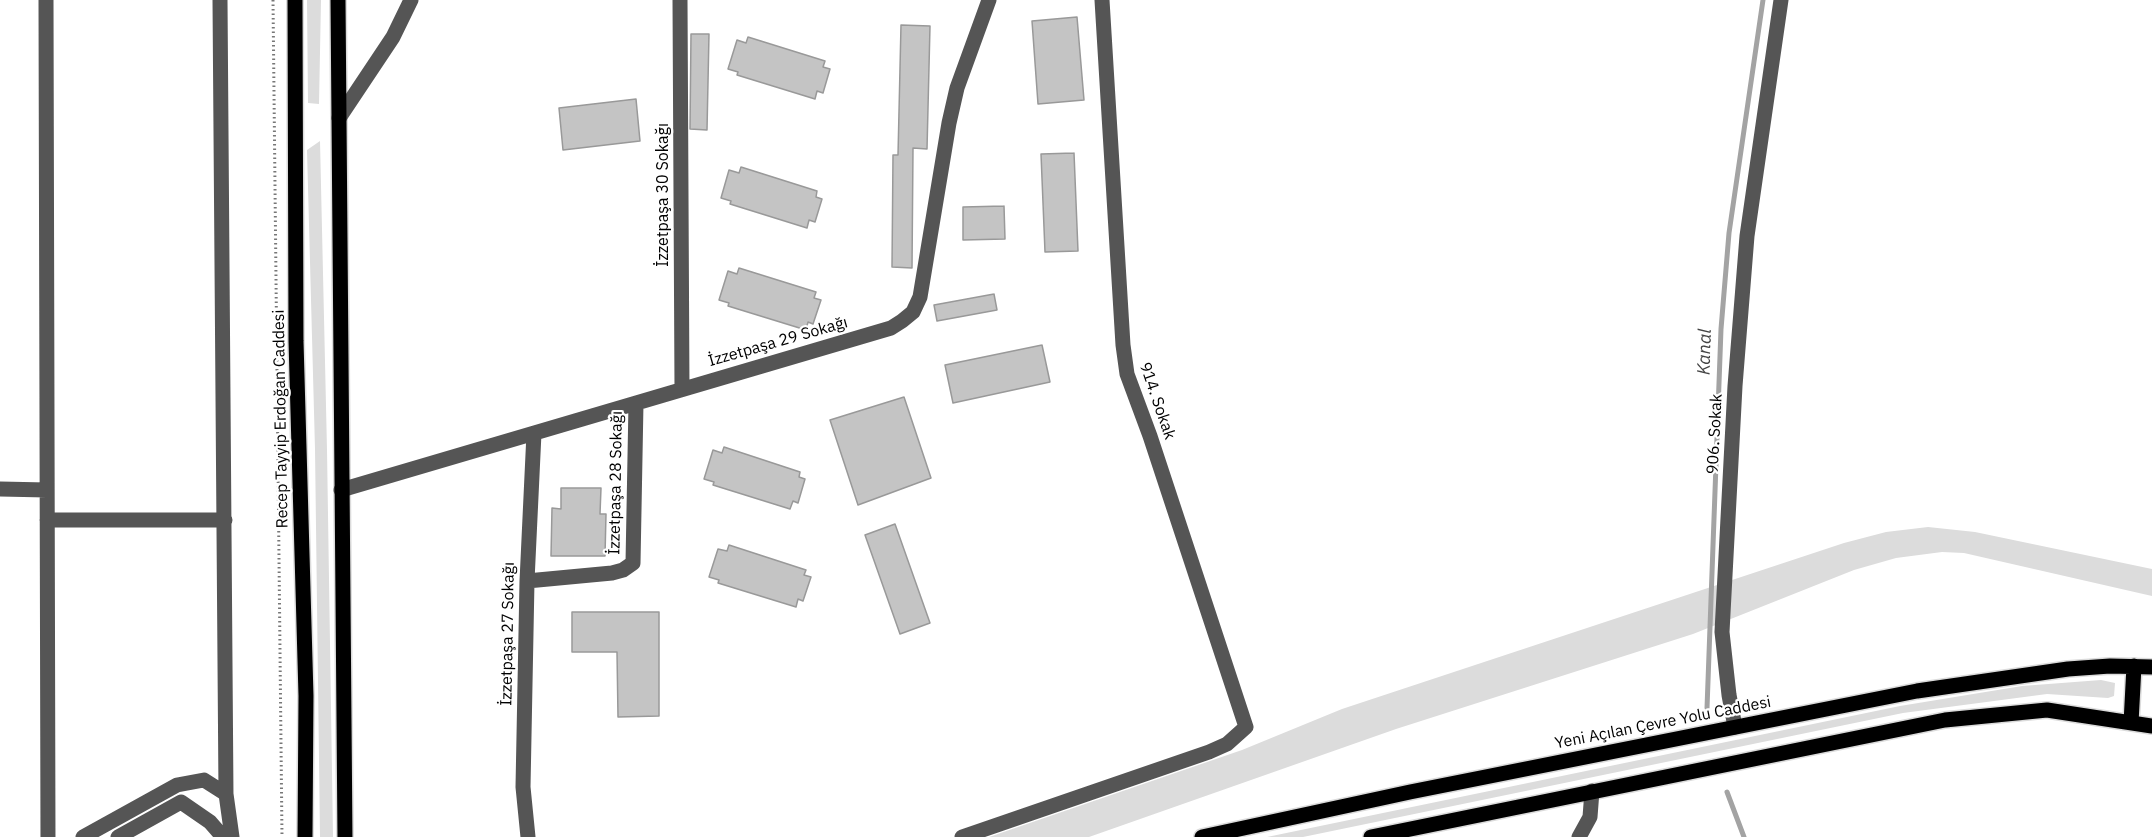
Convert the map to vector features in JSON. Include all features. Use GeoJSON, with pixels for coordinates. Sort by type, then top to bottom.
{"type":"FeatureCollection","features":[{"type":"Feature","properties":{"kind":"main road","name":"Recep Tayyip Erdoğan Caddesi"},"geometry":{"type":"LineString","coordinates":[[295,0],[296,341],[306,696],[305,837]]}},
{"type":"Feature","properties":{"kind":"main road"},"geometry":{"type":"LineString","coordinates":[[338,0],[345,837]]}},
{"type":"Feature","properties":{"kind":"main road"},"geometry":{"type":"LineString","coordinates":[[2131,723],[2134,666]]}},
{"type":"Feature","properties":{"kind":"main road","name":"Yeni Açılan Çevre Yolu Caddesi"},"geometry":{"type":"LineString","coordinates":[[1202,837],[1410,792],[1968,682],[2068,669],[2152,667]]}},
{"type":"Feature","properties":{"kind":"main road"},"geometry":{"type":"LineString","coordinates":[[1371,837],[1895,729],[1980,715],[2047,710],[2152,726]]}},
{"type":"Feature","properties":{"kind":"street"},"geometry":{"type":"LineString","coordinates":[[46,0],[48,837]]}},
{"type":"Feature","properties":{"kind":"street"},"geometry":{"type":"LineString","coordinates":[[220,0],[226,794],[232,837]]}},
{"type":"Feature","properties":{"kind":"street"},"geometry":{"type":"LineString","coordinates":[[339,118],[393,37],[411,0]]}},
{"type":"Feature","properties":{"kind":"street","name":"İzzetpaşa 30 Sokağı"},"geometry":{"type":"LineString","coordinates":[[680,0],[682,389]]}},
{"type":"Feature","properties":{"kind":"street","name":"İzzetpaşa 29 Sokağı"},"geometry":{"type":"LineString","coordinates":[[341,490],[891,328],[913,312],[920,297],[938,182],[953,106],[989,0]]}},
{"type":"Feature","properties":{"kind":"street","name":"914. Sokak"},"geometry":{"type":"LineString","coordinates":[[962,837],[1209,753],[1227,744],[1246,727],[1150,436],[1127,374],[1123,345],[1102,0]]}},
{"type":"Feature","properties":{"kind":"street","name":"906. Sokak"},"geometry":{"type":"LineString","coordinates":[[1736,727],[1729,695],[1722,632],[1735,386],[1747,236],[1781,0]]}},
{"type":"Feature","properties":{"kind":"street","name":"İzzetpaşa 28 Sokağı"},"geometry":{"type":"LineString","coordinates":[[527,581],[612,573],[623,570],[633,563],[636,403]]}},
{"type":"Feature","properties":{"kind":"street","name":"İzzetpaşa 27 Sokağı"},"geometry":{"type":"LineString","coordinates":[[528,837],[523,787],[527,581],[534,433]]}},
{"type":"Feature","properties":{"kind":"street"},"geometry":{"type":"LineString","coordinates":[[0,489],[47,490]]}},
{"type":"Feature","properties":{"kind":"street"},"geometry":{"type":"LineString","coordinates":[[47,520],[225,519]]}},
{"type":"Feature","properties":{"kind":"street"},"geometry":{"type":"LineString","coordinates":[[83,837],[177,784],[204,780],[226,794]]}},
{"type":"Feature","properties":{"kind":"street"},"geometry":{"type":"LineString","coordinates":[[1580,837],[1590,817],[1592,791]]}},
{"type":"Feature","properties":{"kind":"street"},"geometry":{"type":"LineString","coordinates":[[118,837],[181,802],[210,822],[223,837]]}},
{"type":"Feature","properties":{"kind":"path"},"geometry":{"type":"LineString","coordinates":[[273,0],[282,837]]}},
{"type":"Feature","properties":{"kind":"shaded area"},"geometry":{"type":"Polygon","coordinates":[[[307,0],[321,0],[319,104],[308,103],[307,0]]]}},
{"type":"Feature","properties":{"kind":"shaded area"},"geometry":{"type":"Polygon","coordinates":[[[320,141],[333,837],[320,837],[315,449],[307,150],[320,141]]]}},
{"type":"Feature","properties":{"kind":"shaded area"},"geometry":{"type":"Polygon","coordinates":[[[1928,527],[1975,532],[2152,569],[2152,596],[1964,553],[1942,552],[1896,558],[1854,570],[1693,634],[1396,729],[1089,837],[989,837],[1242,750],[1342,709],[1844,543],[1886,532],[1928,527]]]}},
{"type":"Feature","properties":{"kind":"shaded area"},"geometry":{"type":"Polygon","coordinates":[[[2101,680],[2115,683],[2114,696],[2108,698],[2047,694],[1903,713],[1303,837],[1267,837],[1900,706],[2022,686],[2101,680]]]}},
{"type":"Feature","properties":{"kind":"building"},"geometry":{"type":"Polygon","coordinates":[[[1077,17],[1084,100],[1038,104],[1032,21],[1077,17]]]}},
{"type":"Feature","properties":{"kind":"building"},"geometry":{"type":"Polygon","coordinates":[[[901,25],[930,26],[927,149],[913,148],[912,268],[892,267],[893,155],[898,155],[901,25]]]}},
{"type":"Feature","properties":{"kind":"building"},"geometry":{"type":"Polygon","coordinates":[[[691,34],[709,34],[707,130],[690,129],[691,34]]]}},
{"type":"Feature","properties":{"kind":"building"},"geometry":{"type":"Polygon","coordinates":[[[748,37],[825,61],[823,67],[830,69],[823,93],[817,91],[815,99],[737,75],[738,72],[728,69],[737,40],[746,43],[748,37]]]}},
{"type":"Feature","properties":{"kind":"building"},"geometry":{"type":"Polygon","coordinates":[[[636,99],[640,141],[563,150],[559,108],[636,99]]]}},
{"type":"Feature","properties":{"kind":"building"},"geometry":{"type":"Polygon","coordinates":[[[1074,153],[1078,251],[1045,252],[1041,154],[1074,153]]]}},
{"type":"Feature","properties":{"kind":"building"},"geometry":{"type":"Polygon","coordinates":[[[741,167],[817,191],[816,197],[822,199],[815,222],[809,220],[807,228],[730,204],[731,201],[721,198],[729,170],[739,173],[741,167]]]}},
{"type":"Feature","properties":{"kind":"building"},"geometry":{"type":"Polygon","coordinates":[[[1004,206],[1005,239],[963,240],[963,207],[1004,206]]]}},
{"type":"Feature","properties":{"kind":"building"},"geometry":{"type":"Polygon","coordinates":[[[739,268],[816,292],[814,298],[821,300],[813,324],[808,322],[806,330],[728,306],[729,303],[719,300],[728,271],[737,274],[739,268]]]}},
{"type":"Feature","properties":{"kind":"building"},"geometry":{"type":"Polygon","coordinates":[[[994,294],[997,310],[937,321],[934,305],[994,294]]]}},
{"type":"Feature","properties":{"kind":"building"},"geometry":{"type":"Polygon","coordinates":[[[1042,345],[1050,382],[953,403],[945,365],[1042,345]]]}},
{"type":"Feature","properties":{"kind":"building"},"geometry":{"type":"Polygon","coordinates":[[[904,397],[931,478],[858,505],[830,420],[904,397]]]}},
{"type":"Feature","properties":{"kind":"building"},"geometry":{"type":"Polygon","coordinates":[[[724,447],[800,472],[799,477],[805,479],[798,503],[793,501],[790,509],[713,485],[714,482],[704,479],[713,450],[722,453],[724,447]]]}},
{"type":"Feature","properties":{"kind":"building"},"geometry":{"type":"Polygon","coordinates":[[[561,488],[601,488],[600,514],[606,514],[605,556],[551,556],[552,508],[561,509],[561,488]]]}},
{"type":"Feature","properties":{"kind":"building"},"geometry":{"type":"Polygon","coordinates":[[[895,524],[930,623],[900,634],[865,535],[895,524]]]}},
{"type":"Feature","properties":{"kind":"building"},"geometry":{"type":"Polygon","coordinates":[[[729,545],[806,570],[804,575],[811,577],[803,601],[798,599],[796,607],[718,583],[719,580],[709,577],[718,549],[727,551],[729,545]]]}},
{"type":"Feature","properties":{"kind":"building"},"geometry":{"type":"Polygon","coordinates":[[[572,612],[659,612],[659,716],[618,717],[617,652],[572,652],[572,612]]]}},
{"type":"Feature","properties":{"kind":"waterway","name":"Kanal"},"geometry":{"type":"LineString","coordinates":[[1707,708],[1721,329],[1729,233],[1763,0]]}},
{"type":"Feature","properties":{"kind":"waterway","name":"Kanal"},"geometry":{"type":"LineString","coordinates":[[1727,792],[1744,837]]}}]}
